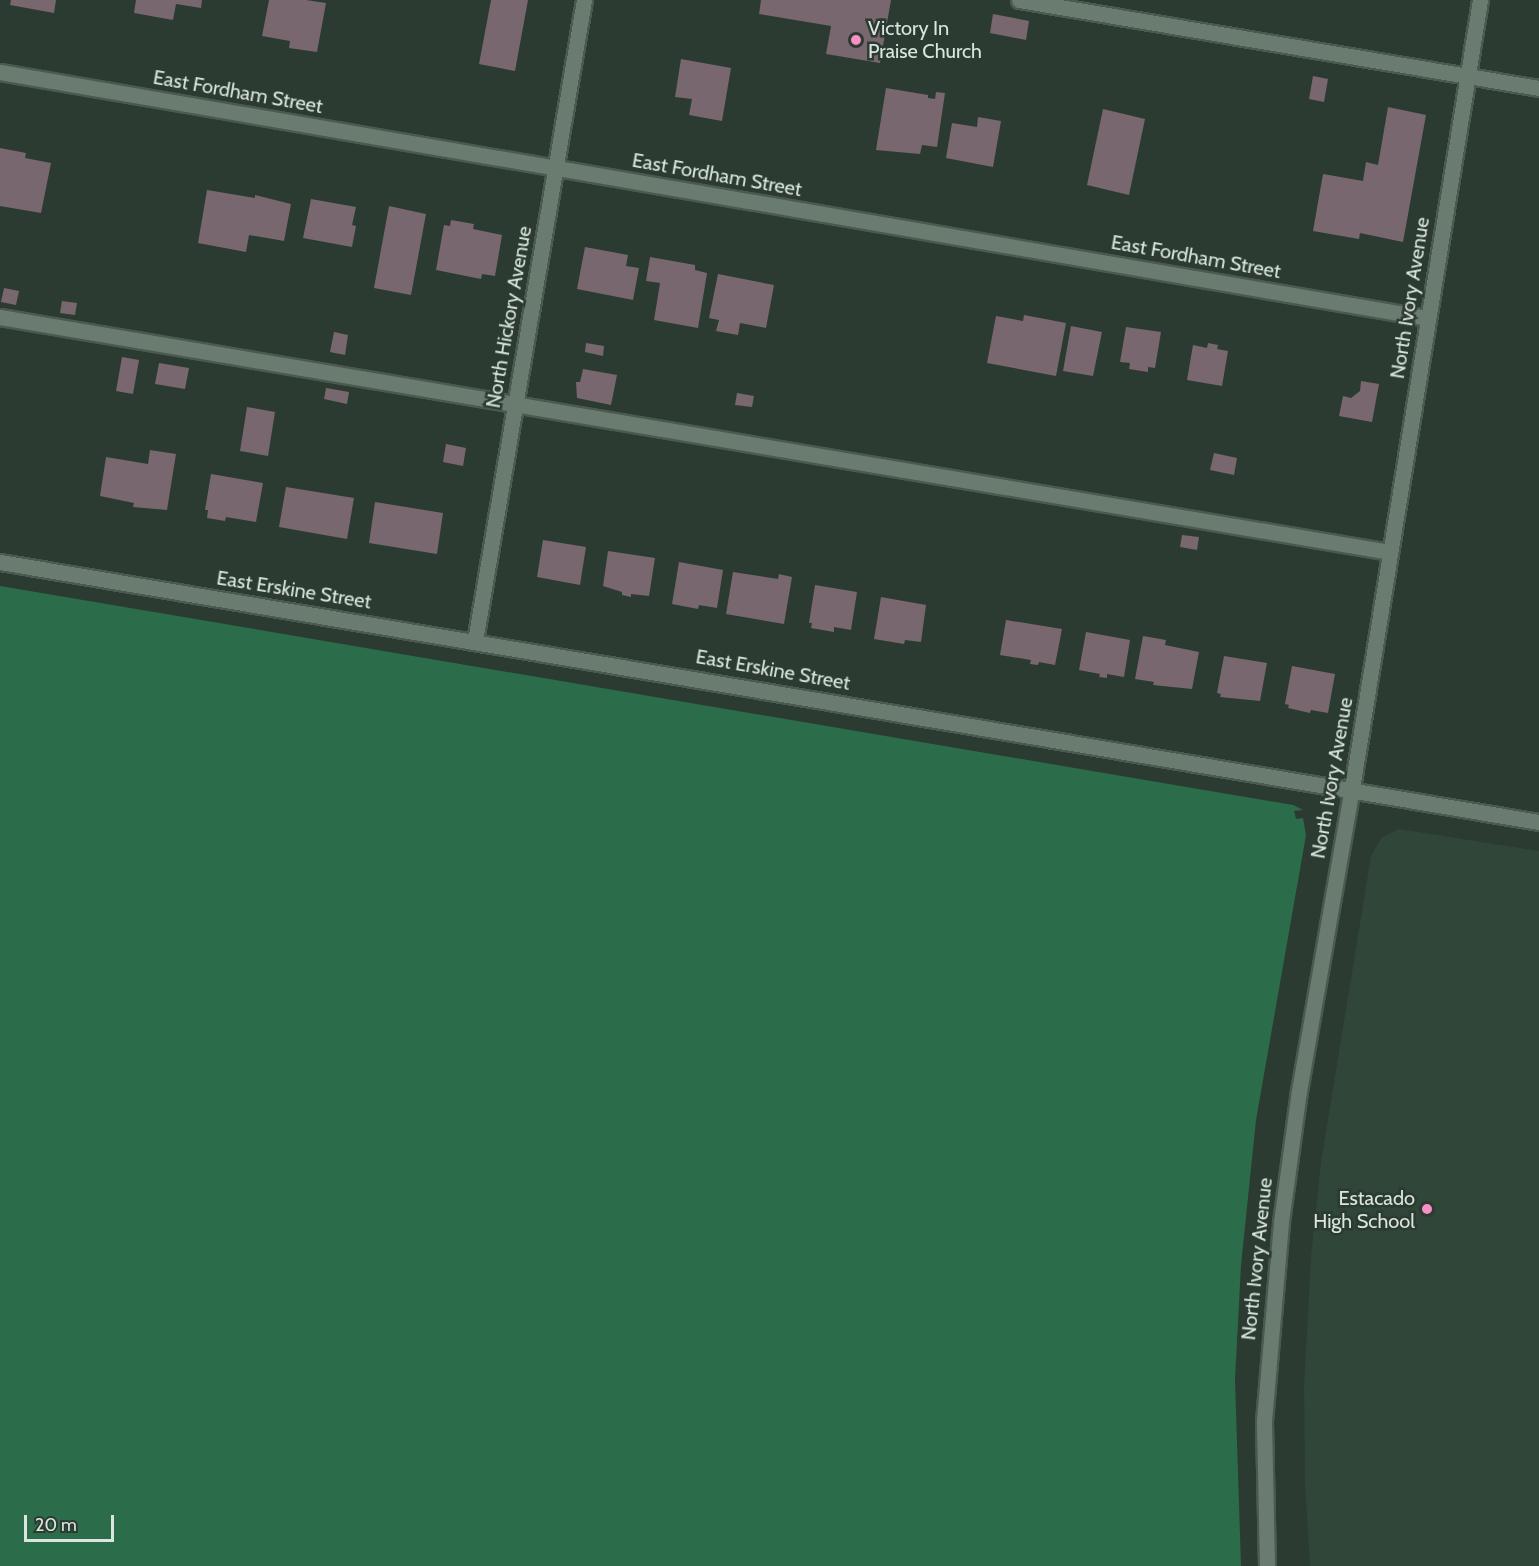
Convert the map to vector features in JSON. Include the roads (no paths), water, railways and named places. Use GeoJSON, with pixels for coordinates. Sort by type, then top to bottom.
{"type":"FeatureCollection","features":[{"type":"Feature","properties":{"kind":"street","name":"North Hickory Avenue"},"geometry":{"type":"LineString","coordinates":[[475,641],[584,0]]}},
{"type":"Feature","properties":{"kind":"street"},"geometry":{"type":"LineString","coordinates":[[1019,0],[1539,88]]}},
{"type":"Feature","properties":{"kind":"street","name":"North Ivory Avenue"},"geometry":{"type":"LineString","coordinates":[[1267,1566],[1264,1421],[1281,1222],[1299,1091],[1352,788],[1480,0]]}},
{"type":"Feature","properties":{"kind":"street","name":"East Fordham Street"},"geometry":{"type":"LineString","coordinates":[[0,72],[1427,318]]}},
{"type":"Feature","properties":{"kind":"street"},"geometry":{"type":"LineString","coordinates":[[0,317],[1390,552]]}},
{"type":"Feature","properties":{"kind":"street","name":"East Erskine Street"},"geometry":{"type":"LineString","coordinates":[[0,562],[1352,788],[1539,822]]}},
{"type":"Feature","properties":{"kind":"place","name":"Victory In Praise Church"},"geometry":{"type":"Point","coordinates":[856,40]}},
{"type":"Feature","properties":{"kind":"place","name":"Estacado High School"},"geometry":{"type":"Point","coordinates":[1427,1209]}}]}
